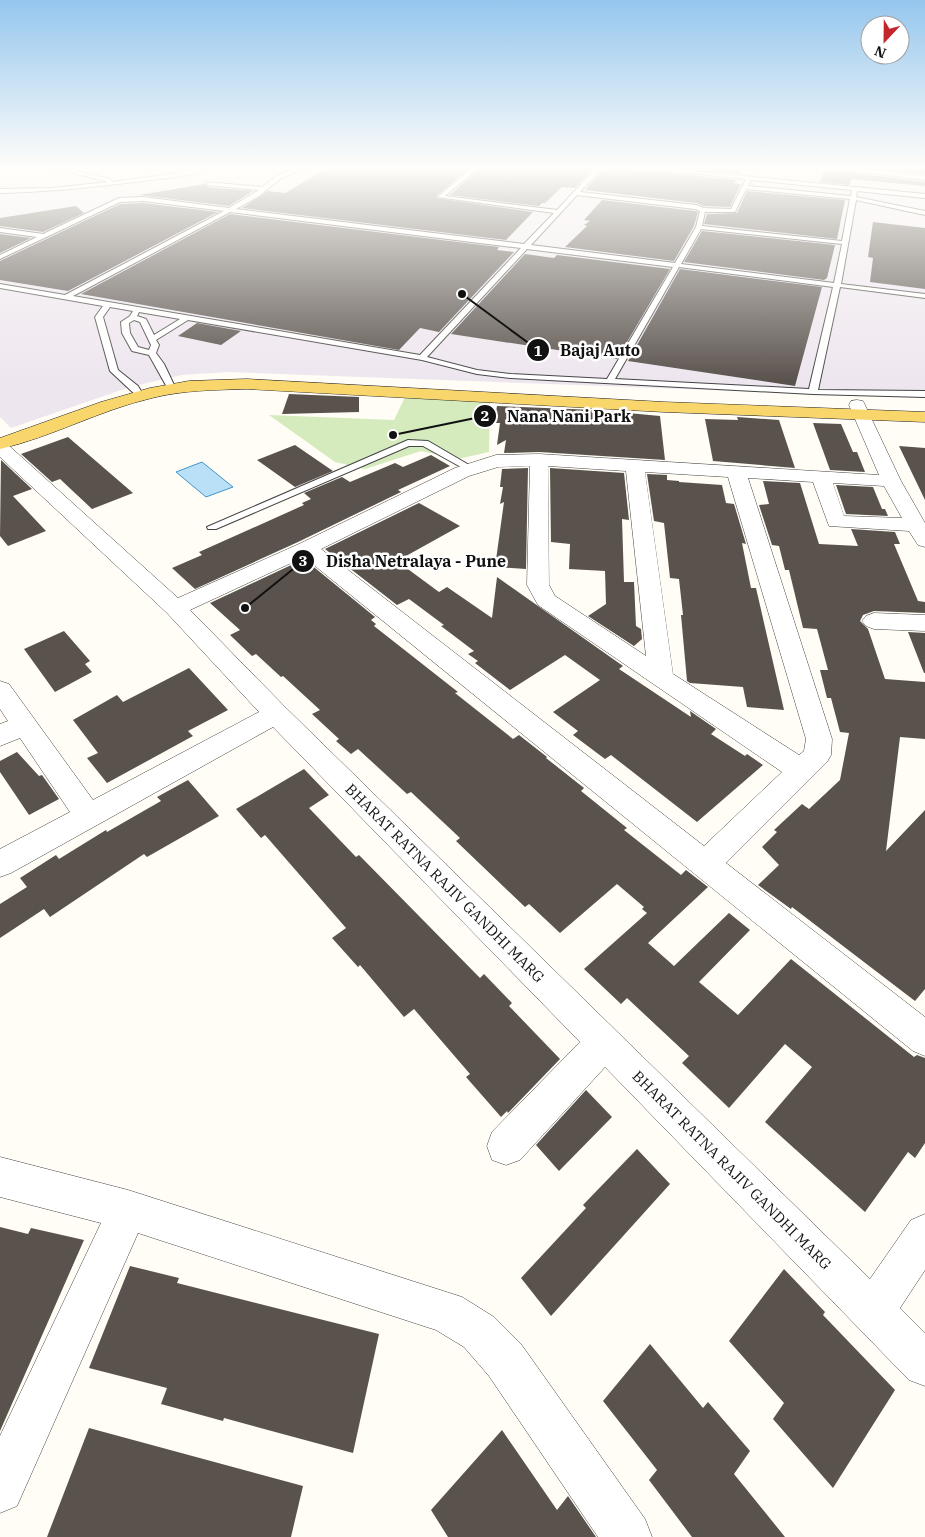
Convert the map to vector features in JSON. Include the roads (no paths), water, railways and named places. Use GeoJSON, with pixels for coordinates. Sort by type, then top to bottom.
{"type":"FeatureCollection","features":[{"type":"Feature","properties":{"kind":"main road"},"geometry":{"type":"LineString","coordinates":[[0,431],[171,384],[247,384],[654,407],[860,410],[925,406]]}},
{"type":"Feature","properties":{"kind":"main road"},"geometry":{"type":"LineString","coordinates":[[4,450],[137,392]]}},
{"type":"Feature","properties":{"kind":"main road"},"geometry":{"type":"LineString","coordinates":[[860,410],[925,417]]}},
{"type":"Feature","properties":{"kind":"street"},"geometry":{"type":"LineString","coordinates":[[860,410],[891,481],[920,534]]}},
{"type":"Feature","properties":{"kind":"street","name":"BHARAT RATNA RAJIV GANDHI MARG"},"geometry":{"type":"LineString","coordinates":[[4,450],[175,608],[276,714],[925,1364]]}},
{"type":"Feature","properties":{"kind":"street"},"geometry":{"type":"LineString","coordinates":[[175,608],[471,469],[496,461],[540,460],[891,481]]}},
{"type":"Feature","properties":{"kind":"street"},"geometry":{"type":"LineString","coordinates":[[540,460],[538,584],[539,591],[546,600],[801,770]]}},
{"type":"Feature","properties":{"kind":"street"},"geometry":{"type":"LineString","coordinates":[[635,466],[661,678]]}},
{"type":"Feature","properties":{"kind":"street"},"geometry":{"type":"LineString","coordinates":[[705,864],[817,755],[819,739],[736,471]]}},
{"type":"Feature","properties":{"kind":"street"},"geometry":{"type":"LineString","coordinates":[[821,477],[836,522],[920,534]]}},
{"type":"Feature","properties":{"kind":"street"},"geometry":{"type":"LineString","coordinates":[[306,548],[925,1039]]}},
{"type":"Feature","properties":{"kind":"street"},"geometry":{"type":"LineString","coordinates":[[874,621],[925,623]]}},
{"type":"Feature","properties":{"kind":"street"},"geometry":{"type":"LineString","coordinates":[[0,690],[88,816]]}},
{"type":"Feature","properties":{"kind":"street"},"geometry":{"type":"LineString","coordinates":[[0,864],[276,714]]}},
{"type":"Feature","properties":{"kind":"street"},"geometry":{"type":"LineString","coordinates":[[0,736],[24,724]]}},
{"type":"Feature","properties":{"kind":"street"},"geometry":{"type":"LineString","coordinates":[[506,1146],[604,1042]]}},
{"type":"Feature","properties":{"kind":"street"},"geometry":{"type":"LineString","coordinates":[[0,1177],[128,1210],[447,1312],[479,1332],[505,1360],[627,1537]]}},
{"type":"Feature","properties":{"kind":"street"},"geometry":{"type":"LineString","coordinates":[[0,1489],[128,1210]]}},
{"type":"Feature","properties":{"kind":"street"},"geometry":{"type":"LineString","coordinates":[[873,1311],[925,1234]]}},
{"type":"Feature","properties":{"kind":"lane"},"geometry":{"type":"LineString","coordinates":[[0,257],[41,238]]}},
{"type":"Feature","properties":{"kind":"lane"},"geometry":{"type":"LineString","coordinates":[[67,297],[178,238]]}},
{"type":"Feature","properties":{"kind":"lane"},"geometry":{"type":"LineString","coordinates":[[457,238],[925,296]]}},
{"type":"Feature","properties":{"kind":"lane"},"geometry":{"type":"LineString","coordinates":[[422,358],[533,238]]}},
{"type":"Feature","properties":{"kind":"lane"},"geometry":{"type":"LineString","coordinates":[[609,382],[693,238]]}},
{"type":"Feature","properties":{"kind":"lane"},"geometry":{"type":"LineString","coordinates":[[797,238],[845,243]]}},
{"type":"Feature","properties":{"kind":"lane"},"geometry":{"type":"LineString","coordinates":[[813,392],[846,238]]}},
{"type":"Feature","properties":{"kind":"lane"},"geometry":{"type":"LineString","coordinates":[[0,286],[108,304],[135,313],[186,318],[422,358],[477,372],[609,382],[813,392],[925,394]]}},
{"type":"Feature","properties":{"kind":"lane"},"geometry":{"type":"LineString","coordinates":[[108,304],[99,317],[114,371],[137,392]]}},
{"type":"Feature","properties":{"kind":"lane"},"geometry":{"type":"LineString","coordinates":[[135,313],[143,321],[155,346],[152,353]]}},
{"type":"Feature","properties":{"kind":"lane"},"geometry":{"type":"LineString","coordinates":[[135,313],[125,322],[126,333],[135,349],[152,353],[171,384]]}},
{"type":"Feature","properties":{"kind":"lane"},"geometry":{"type":"LineString","coordinates":[[152,340],[186,318]]}},
{"type":"Feature","properties":{"kind":"lane"},"geometry":{"type":"LineString","coordinates":[[212,527],[408,443],[425,443],[471,469]]}},
{"type":"Feature","properties":{"kind":"water"},"geometry":{"type":"Polygon","coordinates":[[[202,462],[233,487],[206,497],[176,472],[202,462]]]}},
{"type":"Feature","properties":{"kind":"place","name":"Bajaj Auto"},"geometry":{"type":"Point","coordinates":[462,294]}},
{"type":"Feature","properties":{"kind":"place","name":"Nana Nani Park"},"geometry":{"type":"Point","coordinates":[393,435]}},
{"type":"Feature","properties":{"kind":"place","name":"Disha Netralaya - Pune"},"geometry":{"type":"Point","coordinates":[245,608]}}]}
